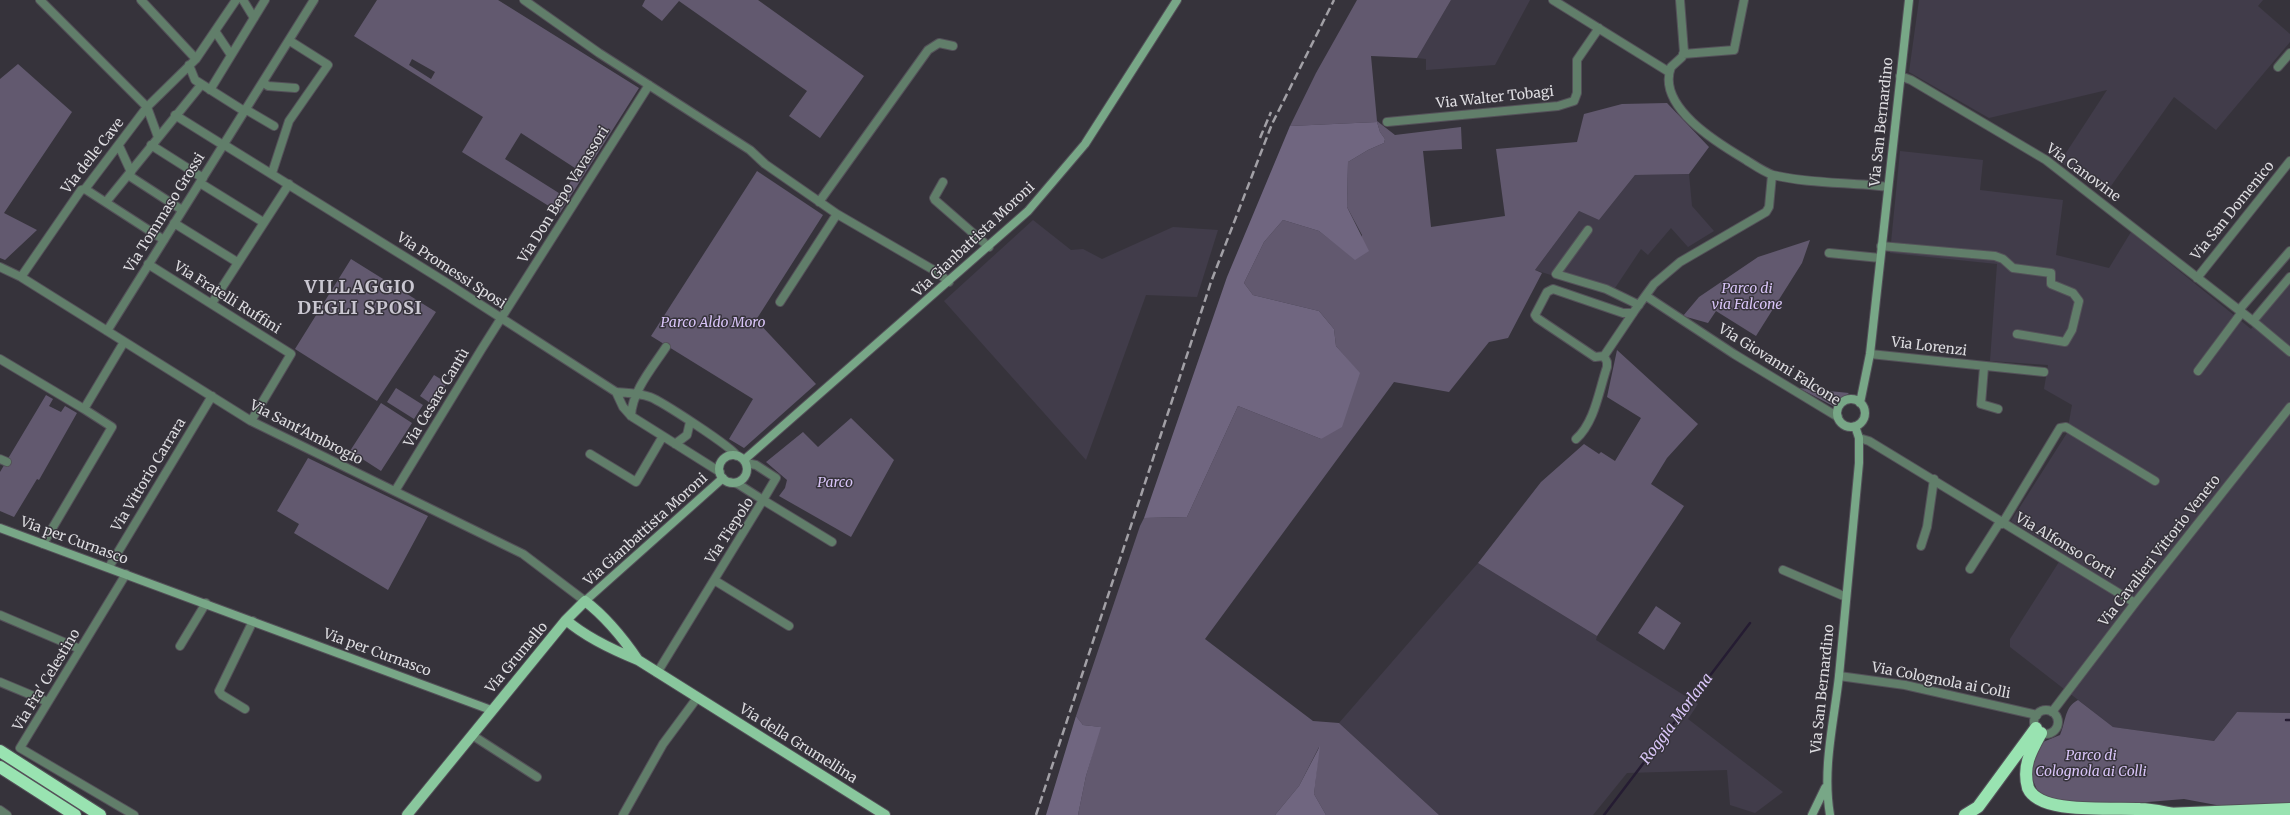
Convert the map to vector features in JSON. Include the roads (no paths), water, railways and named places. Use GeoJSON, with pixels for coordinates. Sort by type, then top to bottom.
{"type":"FeatureCollection","features":[{"type":"Feature","properties":{"kind":"highway"},"geometry":{"type":"LineString","coordinates":[[2039,731],[2028,756],[2026,774],[2030,792],[2042,806],[2052,810],[2068,812],[2140,809],[2174,814]]}},
{"type":"Feature","properties":{"kind":"highway"},"geometry":{"type":"LineString","coordinates":[[1965,815],[1978,807],[2039,731]]}},
{"type":"Feature","properties":{"kind":"highway"},"geometry":{"type":"LineString","coordinates":[[0,751],[100,815]]}},
{"type":"Feature","properties":{"kind":"highway"},"geometry":{"type":"LineString","coordinates":[[0,767],[75,815]]}},
{"type":"Feature","properties":{"kind":"highway"},"geometry":{"type":"LineString","coordinates":[[0,771],[62,806]]}},
{"type":"Feature","properties":{"kind":"highway"},"geometry":{"type":"LineString","coordinates":[[2139,815],[2290,809]]}},
{"type":"Feature","properties":{"kind":"main road","name":"Via Gianbattista Moroni"},"geometry":{"type":"LineString","coordinates":[[725,478],[738,482],[744,478],[747,471],[745,462],[949,282],[986,244],[1028,211],[1085,144],[1177,0]]}},
{"type":"Feature","properties":{"kind":"main road","name":"Via San Bernardino"},"geometry":{"type":"LineString","coordinates":[[1812,815],[1819,804],[1826,784],[1839,676],[1859,463],[1859,438],[1855,426],[1864,416],[1864,409],[1860,403],[1870,354],[1909,0]]}},
{"type":"Feature","properties":{"kind":"main road"},"geometry":{"type":"LineString","coordinates":[[1855,426],[1844,425],[1838,417],[1838,408],[1843,401],[1852,399],[1860,403]]}},
{"type":"Feature","properties":{"kind":"main road","name":"Via Gianbattista Moroni"},"geometry":{"type":"LineString","coordinates":[[725,478],[722,461],[731,455],[737,456]]}},
{"type":"Feature","properties":{"kind":"main road"},"geometry":{"type":"LineString","coordinates":[[737,456],[745,462]]}},
{"type":"Feature","properties":{"kind":"main road","name":"Via Gianbattista Moroni"},"geometry":{"type":"LineString","coordinates":[[585,601],[725,478]]}},
{"type":"Feature","properties":{"kind":"main road","name":"Via per Curnasco"},"geometry":{"type":"LineString","coordinates":[[0,528],[109,567],[491,710]]}},
{"type":"Feature","properties":{"kind":"main road","name":"Via Grumello"},"geometry":{"type":"LineString","coordinates":[[406,815],[566,620],[585,601]]}},
{"type":"Feature","properties":{"kind":"main road","name":"Via della Grumellina"},"geometry":{"type":"LineString","coordinates":[[585,601],[599,612],[625,641],[638,660]]}},
{"type":"Feature","properties":{"kind":"main road","name":"Via della Grumellina"},"geometry":{"type":"LineString","coordinates":[[566,620],[575,628],[614,650],[638,660],[657,674],[885,815]]}},
{"type":"Feature","properties":{"kind":"main road","name":"Via San Bernardino"},"geometry":{"type":"LineString","coordinates":[[1826,784],[1830,815]]}},
{"type":"Feature","properties":{"kind":"street"},"geometry":{"type":"LineString","coordinates":[[40,0],[147,107],[158,137]]}},
{"type":"Feature","properties":{"kind":"street"},"geometry":{"type":"LineString","coordinates":[[141,0],[196,59]]}},
{"type":"Feature","properties":{"kind":"street","name":"Via delle Cave"},"geometry":{"type":"LineString","coordinates":[[21,277],[81,190],[85,189],[147,107],[196,59],[236,0]]}},
{"type":"Feature","properties":{"kind":"street"},"geometry":{"type":"LineString","coordinates":[[243,0],[254,18]]}},
{"type":"Feature","properties":{"kind":"street"},"geometry":{"type":"LineString","coordinates":[[210,90],[265,0]]}},
{"type":"Feature","properties":{"kind":"street","name":"Via Tommaso Grossi"},"geometry":{"type":"LineString","coordinates":[[107,331],[182,210],[202,181],[223,144],[290,41],[314,0]]}},
{"type":"Feature","properties":{"kind":"street"},"geometry":{"type":"LineString","coordinates":[[524,0],[599,53],[750,150],[764,164],[837,214],[937,272],[949,282]]}},
{"type":"Feature","properties":{"kind":"street"},"geometry":{"type":"LineString","coordinates":[[1553,0],[1669,72]]}},
{"type":"Feature","properties":{"kind":"street"},"geometry":{"type":"LineString","coordinates":[[1680,0],[1683,54],[1669,72],[1672,90],[1676,100],[1696,128],[1720,145],[1772,174],[1888,187]]}},
{"type":"Feature","properties":{"kind":"street"},"geometry":{"type":"LineString","coordinates":[[1683,54],[1734,50],[1744,0]]}},
{"type":"Feature","properties":{"kind":"street","name":"Via Walter Tobagi"},"geometry":{"type":"LineString","coordinates":[[1387,122],[1558,106],[1574,101],[1577,93],[1577,60],[1598,28]]}},
{"type":"Feature","properties":{"kind":"street"},"geometry":{"type":"LineString","coordinates":[[215,31],[231,55]]}},
{"type":"Feature","properties":{"kind":"street"},"geometry":{"type":"LineString","coordinates":[[272,173],[289,121],[328,65],[290,41]]}},
{"type":"Feature","properties":{"kind":"street"},"geometry":{"type":"LineString","coordinates":[[819,202],[928,50],[939,42],[953,46]]}},
{"type":"Feature","properties":{"kind":"street"},"geometry":{"type":"LineString","coordinates":[[2278,67],[2290,53]]}},
{"type":"Feature","properties":{"kind":"street"},"geometry":{"type":"LineString","coordinates":[[189,65],[195,80],[201,85],[274,126]]}},
{"type":"Feature","properties":{"kind":"street","name":"Via Canovine"},"geometry":{"type":"LineString","coordinates":[[1900,76],[1911,80],[2046,160],[2241,311],[2290,352]]}},
{"type":"Feature","properties":{"kind":"street"},"geometry":{"type":"LineString","coordinates":[[263,82],[268,86],[295,88]]}},
{"type":"Feature","properties":{"kind":"street"},"geometry":{"type":"LineString","coordinates":[[106,202],[201,85]]}},
{"type":"Feature","properties":{"kind":"street","name":"Via Don Bepo Vavassori"},"geometry":{"type":"LineString","coordinates":[[502,319],[649,85]]}},
{"type":"Feature","properties":{"kind":"street","name":"Via Promessi Sposi"},"geometry":{"type":"LineString","coordinates":[[176,115],[272,173],[616,392],[638,394],[652,398],[720,441],[737,456]]}},
{"type":"Feature","properties":{"kind":"street"},"geometry":{"type":"LineString","coordinates":[[151,145],[263,222]]}},
{"type":"Feature","properties":{"kind":"street"},"geometry":{"type":"LineString","coordinates":[[120,148],[129,173],[182,210]]}},
{"type":"Feature","properties":{"kind":"street","name":"Via San Domenico"},"geometry":{"type":"LineString","coordinates":[[2197,278],[2290,161]]}},
{"type":"Feature","properties":{"kind":"street"},"geometry":{"type":"LineString","coordinates":[[1633,313],[1623,313],[1555,289],[1547,292],[1536,313],[1537,318],[1595,357],[1604,356],[1633,313],[1659,279],[1680,262],[1766,212],[1769,206],[1772,174]]}},
{"type":"Feature","properties":{"kind":"street","name":"Via Gianbattista Moroni"},"geometry":{"type":"LineString","coordinates":[[943,182],[934,198],[986,244]]}},
{"type":"Feature","properties":{"kind":"street"},"geometry":{"type":"LineString","coordinates":[[212,303],[237,262],[289,184]]}},
{"type":"Feature","properties":{"kind":"street"},"geometry":{"type":"LineString","coordinates":[[85,189],[164,240]]}},
{"type":"Feature","properties":{"kind":"street"},"geometry":{"type":"LineString","coordinates":[[780,302],[837,214]]}},
{"type":"Feature","properties":{"kind":"street"},"geometry":{"type":"LineString","coordinates":[[174,223],[237,262]]}},
{"type":"Feature","properties":{"kind":"street"},"geometry":{"type":"LineString","coordinates":[[1588,230],[1556,274],[1606,289],[1639,305]]}},
{"type":"Feature","properties":{"kind":"street"},"geometry":{"type":"LineString","coordinates":[[1881,246],[1995,256],[2003,259],[2013,268],[2050,273],[2051,284],[2073,293],[2079,301],[2072,330],[2065,342],[2017,334]]}},
{"type":"Feature","properties":{"kind":"street"},"geometry":{"type":"LineString","coordinates":[[2198,371],[2241,311],[2290,251]]}},
{"type":"Feature","properties":{"kind":"street"},"geometry":{"type":"LineString","coordinates":[[1830,253],[1880,258]]}},
{"type":"Feature","properties":{"kind":"street","name":"Via Fratelli Ruffini"},"geometry":{"type":"LineString","coordinates":[[148,264],[291,354],[251,421]]}},
{"type":"Feature","properties":{"kind":"street","name":"Via Sant'Ambrogio"},"geometry":{"type":"LineString","coordinates":[[0,267],[21,277],[251,421],[523,554],[585,601]]}},
{"type":"Feature","properties":{"kind":"street"},"geometry":{"type":"LineString","coordinates":[[2253,321],[2290,277]]}},
{"type":"Feature","properties":{"kind":"street","name":"Via Giovanni Falcone"},"geometry":{"type":"LineString","coordinates":[[1646,296],[1734,354],[1838,417]]}},
{"type":"Feature","properties":{"kind":"street","name":"Via Cesare Cantù"},"geometry":{"type":"LineString","coordinates":[[395,491],[502,319]]}},
{"type":"Feature","properties":{"kind":"street"},"geometry":{"type":"LineString","coordinates":[[84,410],[124,342]]}},
{"type":"Feature","properties":{"kind":"street"},"geometry":{"type":"LineString","coordinates":[[631,416],[632,404],[641,385],[666,346]]}},
{"type":"Feature","properties":{"kind":"street","name":"Via Lorenzi"},"geometry":{"type":"LineString","coordinates":[[1870,354],[2044,372]]}},
{"type":"Feature","properties":{"kind":"street"},"geometry":{"type":"LineString","coordinates":[[1576,439],[1585,430],[1590,421],[1607,367],[1607,362],[1604,356]]}},
{"type":"Feature","properties":{"kind":"street"},"geometry":{"type":"LineString","coordinates":[[0,360],[112,427],[43,544]]}},
{"type":"Feature","properties":{"kind":"street","name":"Via Lorenzi"},"geometry":{"type":"LineString","coordinates":[[1984,366],[1980,404],[1998,409]]}},
{"type":"Feature","properties":{"kind":"street","name":"Via Promessi Sposi"},"geometry":{"type":"LineString","coordinates":[[616,392],[623,407],[631,416],[725,478],[738,484],[763,500]]}},
{"type":"Feature","properties":{"kind":"street","name":"Via Vittorio Carrara"},"geometry":{"type":"LineString","coordinates":[[109,567],[212,396]]}},
{"type":"Feature","properties":{"kind":"street","name":"Via Cavalieri Vittorio Veneto"},"geometry":{"type":"LineString","coordinates":[[2052,712],[2135,603],[2290,407]]}},
{"type":"Feature","properties":{"kind":"street"},"geometry":{"type":"LineString","coordinates":[[675,444],[687,435],[690,422]]}},
{"type":"Feature","properties":{"kind":"street","name":"Via Alfonso Corti"},"geometry":{"type":"LineString","coordinates":[[1970,569],[2001,523],[2060,428],[2066,427],[2155,481]]}},
{"type":"Feature","properties":{"kind":"street"},"geometry":{"type":"LineString","coordinates":[[590,454],[636,482],[663,436]]}},
{"type":"Feature","properties":{"kind":"street","name":"Via Alfonso Corti"},"geometry":{"type":"LineString","coordinates":[[1859,438],[1869,441],[1934,479],[2001,523],[2135,603]]}},
{"type":"Feature","properties":{"kind":"street"},"geometry":{"type":"LineString","coordinates":[[745,462],[756,465],[776,478],[763,500]]}},
{"type":"Feature","properties":{"kind":"street"},"geometry":{"type":"LineString","coordinates":[[1920,546],[1927,527],[1934,479]]}},
{"type":"Feature","properties":{"kind":"street","name":"Via Tiepolo"},"geometry":{"type":"LineString","coordinates":[[657,674],[763,500],[832,542]]}},
{"type":"Feature","properties":{"kind":"street"},"geometry":{"type":"LineString","coordinates":[[1783,570],[1846,597]]}},
{"type":"Feature","properties":{"kind":"street","name":"Via Fra' Celestino"},"geometry":{"type":"LineString","coordinates":[[126,574],[20,748],[134,815]]}},
{"type":"Feature","properties":{"kind":"street","name":"Via Tiepolo"},"geometry":{"type":"LineString","coordinates":[[714,580],[789,626]]}},
{"type":"Feature","properties":{"kind":"street"},"geometry":{"type":"LineString","coordinates":[[180,646],[206,603]]}},
{"type":"Feature","properties":{"kind":"street"},"geometry":{"type":"LineString","coordinates":[[0,615],[80,649]]}},
{"type":"Feature","properties":{"kind":"street"},"geometry":{"type":"LineString","coordinates":[[245,709],[222,695],[220,691],[253,621]]}},
{"type":"Feature","properties":{"kind":"street","name":"Via Colognola ai Colli"},"geometry":{"type":"LineString","coordinates":[[1839,676],[1905,684],[2037,715]]}},
{"type":"Feature","properties":{"kind":"street"},"geometry":{"type":"LineString","coordinates":[[0,682],[48,702]]}},
{"type":"Feature","properties":{"kind":"street"},"geometry":{"type":"LineString","coordinates":[[623,815],[663,744],[697,698]]}},
{"type":"Feature","properties":{"kind":"street"},"geometry":{"type":"LineString","coordinates":[[2043,711],[2052,712],[2057,718],[2056,730],[2049,734],[2039,731],[2034,722],[2037,715],[2043,711]]}},
{"type":"Feature","properties":{"kind":"street"},"geometry":{"type":"LineString","coordinates":[[472,735],[537,777]]}},
{"type":"Feature","properties":{"kind":"street"},"geometry":{"type":"LineString","coordinates":[[0,810],[7,815]]}},
{"type":"Feature","properties":{"kind":"waterway","name":"Roggia Morlana"},"geometry":{"type":"LineString","coordinates":[[1604,815],[1750,623]]}},
{"type":"Feature","properties":{"kind":"railway"},"geometry":{"type":"LineString","coordinates":[[1036,815],[1211,282],[1272,124],[1334,0]]}},
{"type":"Feature","properties":{"kind":"railway"},"geometry":{"type":"LineString","coordinates":[[1260,138],[1271,112]]}},
{"type":"Feature","properties":{"kind":"district","name":"VILLAGGIO DEGLI SPOSI"},"geometry":{"type":"Point","coordinates":[360,298]}},
{"type":"Feature","properties":{"kind":"park label","name":"Parco di via Falcone"},"geometry":{"type":"Point","coordinates":[1747,298]}},
{"type":"Feature","properties":{"kind":"park label","name":"Parco Aldo Moro"},"geometry":{"type":"Point","coordinates":[713,323]}},
{"type":"Feature","properties":{"kind":"park label","name":"Parco"},"geometry":{"type":"Point","coordinates":[835,483]}},
{"type":"Feature","properties":{"kind":"park label","name":"Parco di Colognola ai Colli"},"geometry":{"type":"Point","coordinates":[2091,764]}}]}
